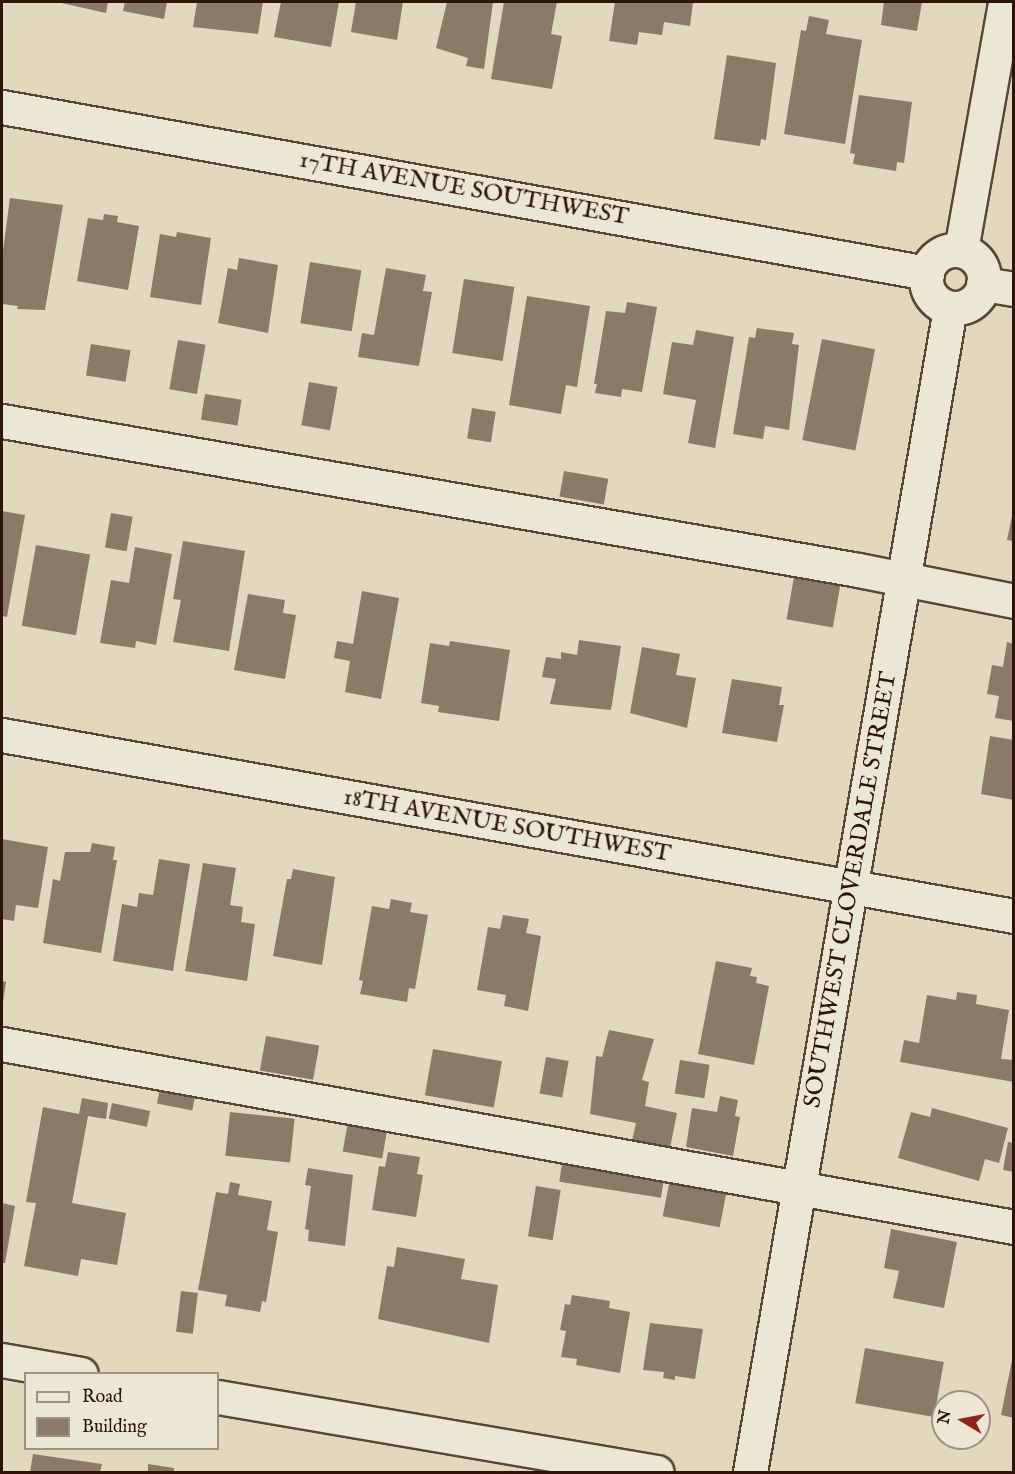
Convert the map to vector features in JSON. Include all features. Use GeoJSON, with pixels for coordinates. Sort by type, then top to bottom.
{"type":"FeatureCollection","features":[{"type":"Feature","properties":{"kind":"street"},"geometry":{"type":"LineString","coordinates":[[961,250],[1005,2]]}},
{"type":"Feature","properties":{"kind":"street","name":"17TH AVENUE SOUTHWEST"},"geometry":{"type":"LineString","coordinates":[[2,107],[927,273]]}},
{"type":"Feature","properties":{"kind":"street"},"geometry":{"type":"LineString","coordinates":[[961,250],[978,261],[998,286],[972,303],[950,308],[932,297],[927,273],[941,253],[961,250]]}},
{"type":"Feature","properties":{"kind":"street","name":"SOUTHWEST CLOVERDALE STREET"},"geometry":{"type":"LineString","coordinates":[[750,1473],[801,1187],[950,308]]}},
{"type":"Feature","properties":{"kind":"street"},"geometry":{"type":"LineString","coordinates":[[2,421],[904,578],[1014,601]]}},
{"type":"Feature","properties":{"kind":"street","name":"18TH AVENUE SOUTHWEST"},"geometry":{"type":"LineString","coordinates":[[2,735],[1014,916]]}},
{"type":"Feature","properties":{"kind":"street"},"geometry":{"type":"LineString","coordinates":[[2,1044],[1014,1227]]}},
{"type":"Feature","properties":{"kind":"street"},"geometry":{"type":"LineString","coordinates":[[2,1360],[70,1372]]}},
{"type":"Feature","properties":{"kind":"street"},"geometry":{"type":"LineString","coordinates":[[219,1397],[657,1473]]}},
{"type":"Feature","properties":{"kind":"building"},"geometry":{"type":"Polygon","coordinates":[[[57,2],[108,2],[106,13],[57,2]]]}},
{"type":"Feature","properties":{"kind":"building"},"geometry":{"type":"Polygon","coordinates":[[[125,2],[167,2],[164,19],[123,11],[125,2]]]}},
{"type":"Feature","properties":{"kind":"building"},"geometry":{"type":"Polygon","coordinates":[[[197,2],[263,2],[258,34],[193,27],[197,2]]]}},
{"type":"Feature","properties":{"kind":"building"},"geometry":{"type":"Polygon","coordinates":[[[281,2],[339,2],[331,47],[274,37],[281,2]]]}},
{"type":"Feature","properties":{"kind":"building"},"geometry":{"type":"Polygon","coordinates":[[[356,2],[403,2],[397,40],[351,32],[356,2]]]}},
{"type":"Feature","properties":{"kind":"building"},"geometry":{"type":"Polygon","coordinates":[[[447,2],[493,2],[484,69],[466,66],[468,58],[436,48],[447,2]]]}},
{"type":"Feature","properties":{"kind":"building"},"geometry":{"type":"Polygon","coordinates":[[[504,2],[557,2],[551,34],[562,36],[552,89],[491,79],[504,2]]]}},
{"type":"Feature","properties":{"kind":"building"},"geometry":{"type":"Polygon","coordinates":[[[615,2],[693,2],[690,26],[664,22],[662,35],[639,32],[637,45],[609,41],[615,2]]]}},
{"type":"Feature","properties":{"kind":"building"},"geometry":{"type":"Polygon","coordinates":[[[884,2],[922,2],[917,31],[881,25],[884,2]]]}},
{"type":"Feature","properties":{"kind":"building"},"geometry":{"type":"Polygon","coordinates":[[[809,16],[829,20],[826,34],[862,40],[845,144],[784,134],[801,30],[806,31],[809,16]]]}},
{"type":"Feature","properties":{"kind":"building"},"geometry":{"type":"Polygon","coordinates":[[[727,55],[776,63],[766,140],[761,139],[760,146],[714,139],[727,55]]]}},
{"type":"Feature","properties":{"kind":"building"},"geometry":{"type":"Polygon","coordinates":[[[859,95],[912,102],[904,163],[897,162],[896,171],[853,164],[855,154],[850,153],[859,95]]]}},
{"type":"Feature","properties":{"kind":"building"},"geometry":{"type":"Polygon","coordinates":[[[10,198],[63,205],[45,310],[17,309],[18,306],[2,304],[2,258],[10,198]]]}},
{"type":"Feature","properties":{"kind":"building"},"geometry":{"type":"Polygon","coordinates":[[[104,214],[118,216],[117,222],[139,226],[128,290],[77,281],[88,218],[103,220],[104,214]]]}},
{"type":"Feature","properties":{"kind":"building"},"geometry":{"type":"Polygon","coordinates":[[[177,232],[211,238],[201,305],[150,297],[160,234],[176,237],[177,232]]]}},
{"type":"Feature","properties":{"kind":"building"},"geometry":{"type":"Polygon","coordinates":[[[239,258],[278,265],[268,333],[218,323],[228,268],[237,270],[239,258]]]}},
{"type":"Feature","properties":{"kind":"building"},"geometry":{"type":"Polygon","coordinates":[[[310,262],[361,270],[352,331],[300,323],[310,262]]]}},
{"type":"Feature","properties":{"kind":"building"},"geometry":{"type":"Polygon","coordinates":[[[386,268],[426,275],[423,291],[432,292],[419,366],[358,357],[362,333],[374,335],[386,268]]]}},
{"type":"Feature","properties":{"kind":"building"},"geometry":{"type":"Polygon","coordinates":[[[464,279],[514,287],[503,361],[452,353],[464,279]]]}},
{"type":"Feature","properties":{"kind":"building"},"geometry":{"type":"Polygon","coordinates":[[[527,296],[590,306],[577,387],[566,385],[561,414],[509,405],[527,296]]]}},
{"type":"Feature","properties":{"kind":"building"},"geometry":{"type":"Polygon","coordinates":[[[627,302],[657,307],[642,392],[622,389],[621,397],[595,393],[597,384],[594,384],[606,311],[625,313],[627,302]]]}},
{"type":"Feature","properties":{"kind":"building"},"geometry":{"type":"Polygon","coordinates":[[[757,328],[794,333],[792,344],[799,345],[789,430],[765,426],[763,439],[733,434],[749,337],[755,338],[757,328]]]}},
{"type":"Feature","properties":{"kind":"building"},"geometry":{"type":"Polygon","coordinates":[[[696,330],[734,337],[715,448],[688,443],[696,400],[663,394],[672,342],[693,345],[696,330]]]}},
{"type":"Feature","properties":{"kind":"building"},"geometry":{"type":"Polygon","coordinates":[[[822,339],[875,349],[855,450],[802,440],[822,339]]]}},
{"type":"Feature","properties":{"kind":"building"},"geometry":{"type":"Polygon","coordinates":[[[178,340],[206,345],[197,394],[169,389],[178,340]]]}},
{"type":"Feature","properties":{"kind":"building"},"geometry":{"type":"Polygon","coordinates":[[[91,344],[131,350],[126,382],[86,376],[91,344]]]}},
{"type":"Feature","properties":{"kind":"building"},"geometry":{"type":"Polygon","coordinates":[[[309,382],[338,387],[330,430],[301,425],[309,382]]]}},
{"type":"Feature","properties":{"kind":"building"},"geometry":{"type":"Polygon","coordinates":[[[205,394],[242,400],[237,425],[201,420],[205,394]]]}},
{"type":"Feature","properties":{"kind":"building"},"geometry":{"type":"Polygon","coordinates":[[[472,408],[496,412],[491,442],[467,439],[472,408]]]}},
{"type":"Feature","properties":{"kind":"building"},"geometry":{"type":"Polygon","coordinates":[[[564,471],[608,479],[604,504],[559,497],[564,471]]]}},
{"type":"Feature","properties":{"kind":"building"},"geometry":{"type":"Polygon","coordinates":[[[1014,507],[1014,541],[1007,540],[1014,507]]]}},
{"type":"Feature","properties":{"kind":"building"},"geometry":{"type":"Polygon","coordinates":[[[2,511],[25,515],[7,617],[2,616],[2,511]]]}},
{"type":"Feature","properties":{"kind":"building"},"geometry":{"type":"Polygon","coordinates":[[[111,513],[133,517],[127,551],[105,547],[111,513]]]}},
{"type":"Feature","properties":{"kind":"building"},"geometry":{"type":"Polygon","coordinates":[[[183,541],[245,551],[229,651],[173,642],[181,600],[173,599],[183,541]]]}},
{"type":"Feature","properties":{"kind":"building"},"geometry":{"type":"Polygon","coordinates":[[[36,545],[90,555],[76,635],[22,626],[36,545]]]}},
{"type":"Feature","properties":{"kind":"building"},"geometry":{"type":"Polygon","coordinates":[[[135,547],[172,554],[156,645],[136,641],[135,648],[100,643],[111,580],[129,583],[135,547]]]}},
{"type":"Feature","properties":{"kind":"building"},"geometry":{"type":"Polygon","coordinates":[[[794,577],[840,585],[833,628],[787,619],[794,577]]]}},
{"type":"Feature","properties":{"kind":"building"},"geometry":{"type":"Polygon","coordinates":[[[362,591],[399,598],[381,699],[345,692],[350,661],[334,658],[337,641],[353,644],[362,591]]]}},
{"type":"Feature","properties":{"kind":"building"},"geometry":{"type":"Polygon","coordinates":[[[248,594],[285,600],[283,613],[296,615],[285,679],[234,670],[248,594]]]}},
{"type":"Feature","properties":{"kind":"building"},"geometry":{"type":"Polygon","coordinates":[[[579,640],[621,646],[611,710],[550,704],[556,679],[542,677],[546,657],[561,659],[561,652],[577,655],[579,640]]]}},
{"type":"Feature","properties":{"kind":"building"},"geometry":{"type":"Polygon","coordinates":[[[450,641],[510,650],[499,721],[438,712],[439,706],[421,703],[430,643],[449,646],[450,641]]]}},
{"type":"Feature","properties":{"kind":"building"},"geometry":{"type":"Polygon","coordinates":[[[1007,642],[1014,644],[1014,721],[995,718],[999,696],[987,694],[992,665],[1003,667],[1007,642]]]}},
{"type":"Feature","properties":{"kind":"building"},"geometry":{"type":"Polygon","coordinates":[[[642,647],[680,654],[676,675],[696,678],[687,728],[630,713],[642,647]]]}},
{"type":"Feature","properties":{"kind":"building"},"geometry":{"type":"Polygon","coordinates":[[[732,679],[782,687],[779,705],[784,705],[777,742],[722,733],[732,679]]]}},
{"type":"Feature","properties":{"kind":"building"},"geometry":{"type":"Polygon","coordinates":[[[990,736],[1014,740],[1014,800],[981,794],[990,736]]]}},
{"type":"Feature","properties":{"kind":"building"},"geometry":{"type":"Polygon","coordinates":[[[2,839],[48,847],[38,908],[16,905],[14,921],[2,919],[2,839]]]}},
{"type":"Feature","properties":{"kind":"building"},"geometry":{"type":"Polygon","coordinates":[[[92,843],[115,847],[113,860],[117,860],[101,953],[43,943],[53,879],[60,881],[65,852],[90,852],[92,843]]]}},
{"type":"Feature","properties":{"kind":"building"},"geometry":{"type":"Polygon","coordinates":[[[159,859],[190,864],[173,971],[113,961],[122,904],[137,907],[139,893],[153,895],[159,859]]]}},
{"type":"Feature","properties":{"kind":"building"},"geometry":{"type":"Polygon","coordinates":[[[203,863],[236,868],[230,905],[243,907],[241,922],[255,924],[247,981],[185,971],[203,863]]]}},
{"type":"Feature","properties":{"kind":"building"},"geometry":{"type":"Polygon","coordinates":[[[293,869],[335,877],[322,965],[273,956],[287,879],[291,879],[293,869]]]}},
{"type":"Feature","properties":{"kind":"building"},"geometry":{"type":"Polygon","coordinates":[[[391,899],[412,903],[410,912],[428,915],[415,989],[409,988],[407,1002],[360,994],[363,981],[359,980],[372,906],[389,909],[391,899]]]}},
{"type":"Feature","properties":{"kind":"building"},"geometry":{"type":"Polygon","coordinates":[[[503,915],[529,919],[526,933],[541,936],[528,1011],[504,1006],[506,995],[477,990],[488,927],[500,929],[503,915]]]}},
{"type":"Feature","properties":{"kind":"building"},"geometry":{"type":"Polygon","coordinates":[[[716,961],[752,968],[750,976],[757,977],[756,983],[769,986],[754,1065],[698,1054],[716,961]]]}},
{"type":"Feature","properties":{"kind":"building"},"geometry":{"type":"Polygon","coordinates":[[[2,981],[6,982],[3,1002],[2,1001],[2,981]]]}},
{"type":"Feature","properties":{"kind":"building"},"geometry":{"type":"Polygon","coordinates":[[[957,992],[977,995],[976,1004],[1009,1010],[1001,1059],[1014,1060],[1014,1082],[900,1062],[904,1040],[919,1043],[927,995],[956,1000],[957,992]]]}},
{"type":"Feature","properties":{"kind":"building"},"geometry":{"type":"Polygon","coordinates":[[[609,1030],[654,1039],[642,1080],[649,1082],[645,1106],[677,1113],[670,1148],[632,1141],[636,1123],[590,1114],[596,1056],[602,1057],[609,1030]]]}},
{"type":"Feature","properties":{"kind":"building"},"geometry":{"type":"Polygon","coordinates":[[[266,1036],[319,1045],[313,1080],[260,1070],[266,1036]]]}},
{"type":"Feature","properties":{"kind":"building"},"geometry":{"type":"Polygon","coordinates":[[[433,1049],[502,1061],[494,1107],[425,1095],[433,1049]]]}},
{"type":"Feature","properties":{"kind":"building"},"geometry":{"type":"Polygon","coordinates":[[[546,1057],[569,1061],[562,1097],[540,1093],[546,1057]]]}},
{"type":"Feature","properties":{"kind":"building"},"geometry":{"type":"Polygon","coordinates":[[[680,1060],[710,1065],[704,1098],[675,1094],[680,1060]]]}},
{"type":"Feature","properties":{"kind":"building"},"geometry":{"type":"Polygon","coordinates":[[[161,1083],[196,1090],[192,1110],[157,1104],[161,1083]]]}},
{"type":"Feature","properties":{"kind":"building"},"geometry":{"type":"Polygon","coordinates":[[[720,1096],[738,1100],[735,1116],[740,1117],[733,1156],[686,1147],[692,1108],[717,1112],[720,1096]]]}},
{"type":"Feature","properties":{"kind":"building"},"geometry":{"type":"Polygon","coordinates":[[[82,1098],[108,1103],[106,1119],[88,1116],[72,1203],[126,1213],[117,1265],[81,1259],[78,1276],[24,1266],[36,1203],[26,1202],[43,1107],[79,1114],[82,1098]]]}},
{"type":"Feature","properties":{"kind":"building"},"geometry":{"type":"Polygon","coordinates":[[[112,1103],[150,1111],[147,1127],[109,1119],[112,1103]]]}},
{"type":"Feature","properties":{"kind":"building"},"geometry":{"type":"Polygon","coordinates":[[[932,1108],[1008,1128],[999,1163],[985,1159],[979,1181],[898,1158],[911,1112],[930,1117],[932,1108]]]}},
{"type":"Feature","properties":{"kind":"building"},"geometry":{"type":"Polygon","coordinates":[[[230,1112],[295,1119],[290,1163],[225,1156],[230,1112]]]}},
{"type":"Feature","properties":{"kind":"building"},"geometry":{"type":"Polygon","coordinates":[[[349,1116],[388,1123],[382,1158],[343,1151],[349,1116]]]}},
{"type":"Feature","properties":{"kind":"building"},"geometry":{"type":"Polygon","coordinates":[[[1008,1142],[1014,1143],[1014,1172],[1003,1170],[1008,1142]]]}},
{"type":"Feature","properties":{"kind":"building"},"geometry":{"type":"Polygon","coordinates":[[[388,1152],[420,1157],[417,1174],[423,1175],[416,1217],[372,1210],[379,1166],[385,1167],[388,1152]]]}},
{"type":"Feature","properties":{"kind":"building"},"geometry":{"type":"Polygon","coordinates":[[[563,1158],[665,1174],[661,1198],[559,1182],[563,1158]]]}},
{"type":"Feature","properties":{"kind":"building"},"geometry":{"type":"Polygon","coordinates":[[[308,1168],[353,1175],[345,1246],[308,1241],[309,1230],[305,1229],[311,1186],[305,1185],[308,1168]]]}},
{"type":"Feature","properties":{"kind":"building"},"geometry":{"type":"Polygon","coordinates":[[[670,1179],[727,1190],[720,1227],[663,1216],[670,1179]]]}},
{"type":"Feature","properties":{"kind":"building"},"geometry":{"type":"Polygon","coordinates":[[[230,1182],[240,1184],[238,1195],[272,1201],[267,1230],[278,1232],[266,1302],[262,1301],[260,1312],[225,1306],[227,1295],[198,1290],[216,1192],[228,1194],[230,1182]]]}},
{"type":"Feature","properties":{"kind":"building"},"geometry":{"type":"Polygon","coordinates":[[[536,1186],[561,1190],[553,1240],[528,1236],[536,1186]]]}},
{"type":"Feature","properties":{"kind":"building"},"geometry":{"type":"Polygon","coordinates":[[[2,1203],[15,1206],[5,1263],[2,1263],[2,1203]]]}},
{"type":"Feature","properties":{"kind":"building"},"geometry":{"type":"Polygon","coordinates":[[[891,1229],[957,1242],[944,1308],[893,1298],[899,1271],[884,1268],[891,1229]]]}},
{"type":"Feature","properties":{"kind":"building"},"geometry":{"type":"Polygon","coordinates":[[[397,1247],[465,1259],[461,1279],[498,1285],[489,1343],[378,1319],[387,1266],[394,1267],[397,1247]]]}},
{"type":"Feature","properties":{"kind":"building"},"geometry":{"type":"Polygon","coordinates":[[[181,1291],[198,1293],[193,1334],[176,1332],[181,1291]]]}},
{"type":"Feature","properties":{"kind":"building"},"geometry":{"type":"Polygon","coordinates":[[[572,1295],[610,1301],[609,1308],[630,1312],[620,1373],[576,1365],[577,1359],[561,1357],[566,1331],[560,1330],[565,1304],[570,1305],[572,1295]]]}},
{"type":"Feature","properties":{"kind":"building"},"geometry":{"type":"Polygon","coordinates":[[[650,1323],[703,1329],[695,1379],[675,1376],[675,1380],[663,1378],[664,1372],[643,1370],[650,1323]]]}},
{"type":"Feature","properties":{"kind":"building"},"geometry":{"type":"Polygon","coordinates":[[[865,1348],[944,1362],[939,1390],[931,1390],[931,1417],[855,1403],[865,1348]]]}},
{"type":"Feature","properties":{"kind":"building"},"geometry":{"type":"Polygon","coordinates":[[[1014,1350],[1014,1418],[1001,1415],[1014,1350]]]}},
{"type":"Feature","properties":{"kind":"building"},"geometry":{"type":"Polygon","coordinates":[[[33,1454],[102,1464],[100,1472],[30,1472],[33,1454]]]}},
{"type":"Feature","properties":{"kind":"building"},"geometry":{"type":"Polygon","coordinates":[[[148,1464],[174,1468],[174,1472],[148,1472],[148,1464]]]}}]}
